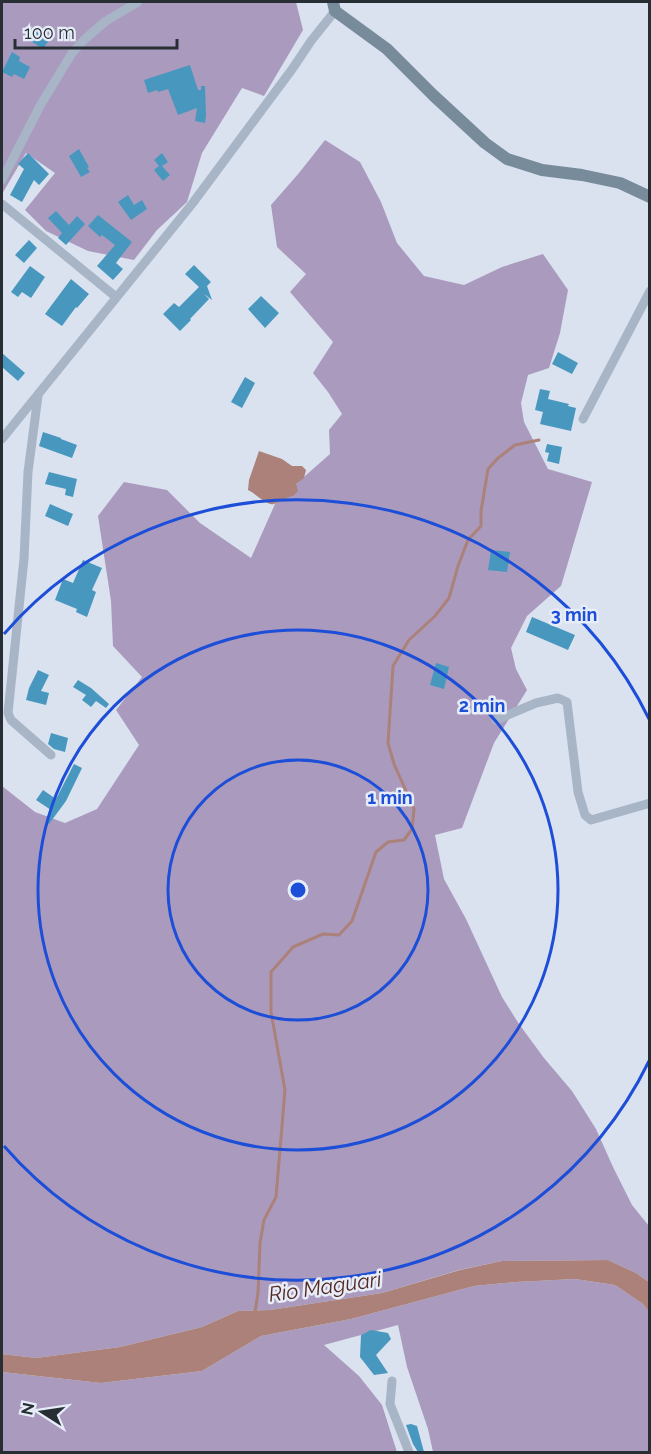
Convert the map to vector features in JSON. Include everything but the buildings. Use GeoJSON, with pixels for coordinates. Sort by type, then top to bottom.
{"type":"FeatureCollection","features":[{"type":"Feature","properties":{"kind":"street"},"geometry":{"type":"LineString","coordinates":[[2,180],[40,106],[72,53],[106,21],[138,2]]}},
{"type":"Feature","properties":{"kind":"street"},"geometry":{"type":"LineString","coordinates":[[2,440],[192,204],[334,6],[387,50],[485,143],[507,159],[542,170],[620,183],[650,197]]}},
{"type":"Feature","properties":{"kind":"street"},"geometry":{"type":"LineString","coordinates":[[2,204],[116,297]]}},
{"type":"Feature","properties":{"kind":"street"},"geometry":{"type":"LineString","coordinates":[[583,419],[650,291]]}},
{"type":"Feature","properties":{"kind":"street"},"geometry":{"type":"LineString","coordinates":[[38,396],[28,472],[24,560],[8,713],[11,720],[51,754]]}},
{"type":"Feature","properties":{"kind":"street"},"geometry":{"type":"LineString","coordinates":[[496,720],[558,698],[567,702],[578,792],[585,815],[591,820],[650,803]]}},
{"type":"Feature","properties":{"kind":"street"},"geometry":{"type":"LineString","coordinates":[[392,1380],[390,1404],[409,1452]]}},
{"type":"Feature","properties":{"kind":"shaded area"},"geometry":{"type":"Polygon","coordinates":[[[2,2],[296,2],[303,30],[264,96],[242,88],[202,153],[187,202],[157,230],[134,260],[88,251],[46,231],[25,210],[55,173],[26,153],[2,194],[2,2]]]}},
{"type":"Feature","properties":{"kind":"shaded area"},"geometry":{"type":"Polygon","coordinates":[[[325,140],[360,162],[381,202],[397,243],[424,276],[464,285],[502,267],[543,254],[568,290],[560,333],[549,368],[528,375],[521,403],[524,422],[548,469],[592,482],[561,586],[527,616],[511,648],[516,669],[527,690],[494,743],[462,828],[435,835],[444,879],[466,919],[502,997],[544,1058],[572,1091],[596,1129],[632,1205],[649,1226],[649,1282],[608,1260],[502,1261],[459,1270],[382,1293],[270,1310],[238,1311],[202,1327],[120,1347],[36,1358],[2,1354],[2,786],[35,812],[65,823],[97,809],[139,745],[116,710],[142,677],[113,646],[111,601],[98,516],[124,482],[167,490],[200,523],[251,558],[275,504],[286,497],[296,484],[330,454],[329,430],[342,414],[313,373],[333,342],[290,292],[306,274],[277,247],[271,205],[325,140]]]}},
{"type":"Feature","properties":{"kind":"shaded area"},"geometry":{"type":"Polygon","coordinates":[[[259,451],[282,459],[292,466],[302,466],[306,470],[304,478],[296,484],[298,491],[293,496],[271,504],[248,490],[259,451]]]}},
{"type":"Feature","properties":{"kind":"shaded area"},"geometry":{"type":"Polygon","coordinates":[[[608,1260],[649,1282],[649,1312],[643,1304],[615,1285],[575,1279],[516,1282],[474,1286],[351,1319],[261,1336],[202,1371],[101,1383],[2,1372],[2,1354],[36,1358],[120,1347],[202,1327],[238,1311],[270,1310],[382,1293],[460,1270],[502,1261],[608,1260]]]}},
{"type":"Feature","properties":{"kind":"shaded area"},"geometry":{"type":"Polygon","coordinates":[[[575,1279],[615,1285],[643,1304],[649,1312],[649,1452],[433,1452],[428,1429],[407,1367],[398,1325],[324,1345],[359,1376],[382,1405],[397,1452],[2,1452],[2,1372],[101,1383],[202,1371],[261,1336],[351,1319],[474,1286],[575,1279]]]}},
{"type":"Feature","properties":{"kind":"waterway","name":"Rio Maguari"},"geometry":{"type":"LineString","coordinates":[[255,1312],[264,1220],[276,1197],[285,1090],[271,1012],[271,972],[293,947],[323,934],[339,935],[352,921],[376,852],[388,842],[404,840],[412,829],[414,809],[394,764],[388,743],[393,666],[409,640],[435,616],[449,598],[468,540],[481,526],[481,511],[488,469],[515,445],[539,440]]}}]}
